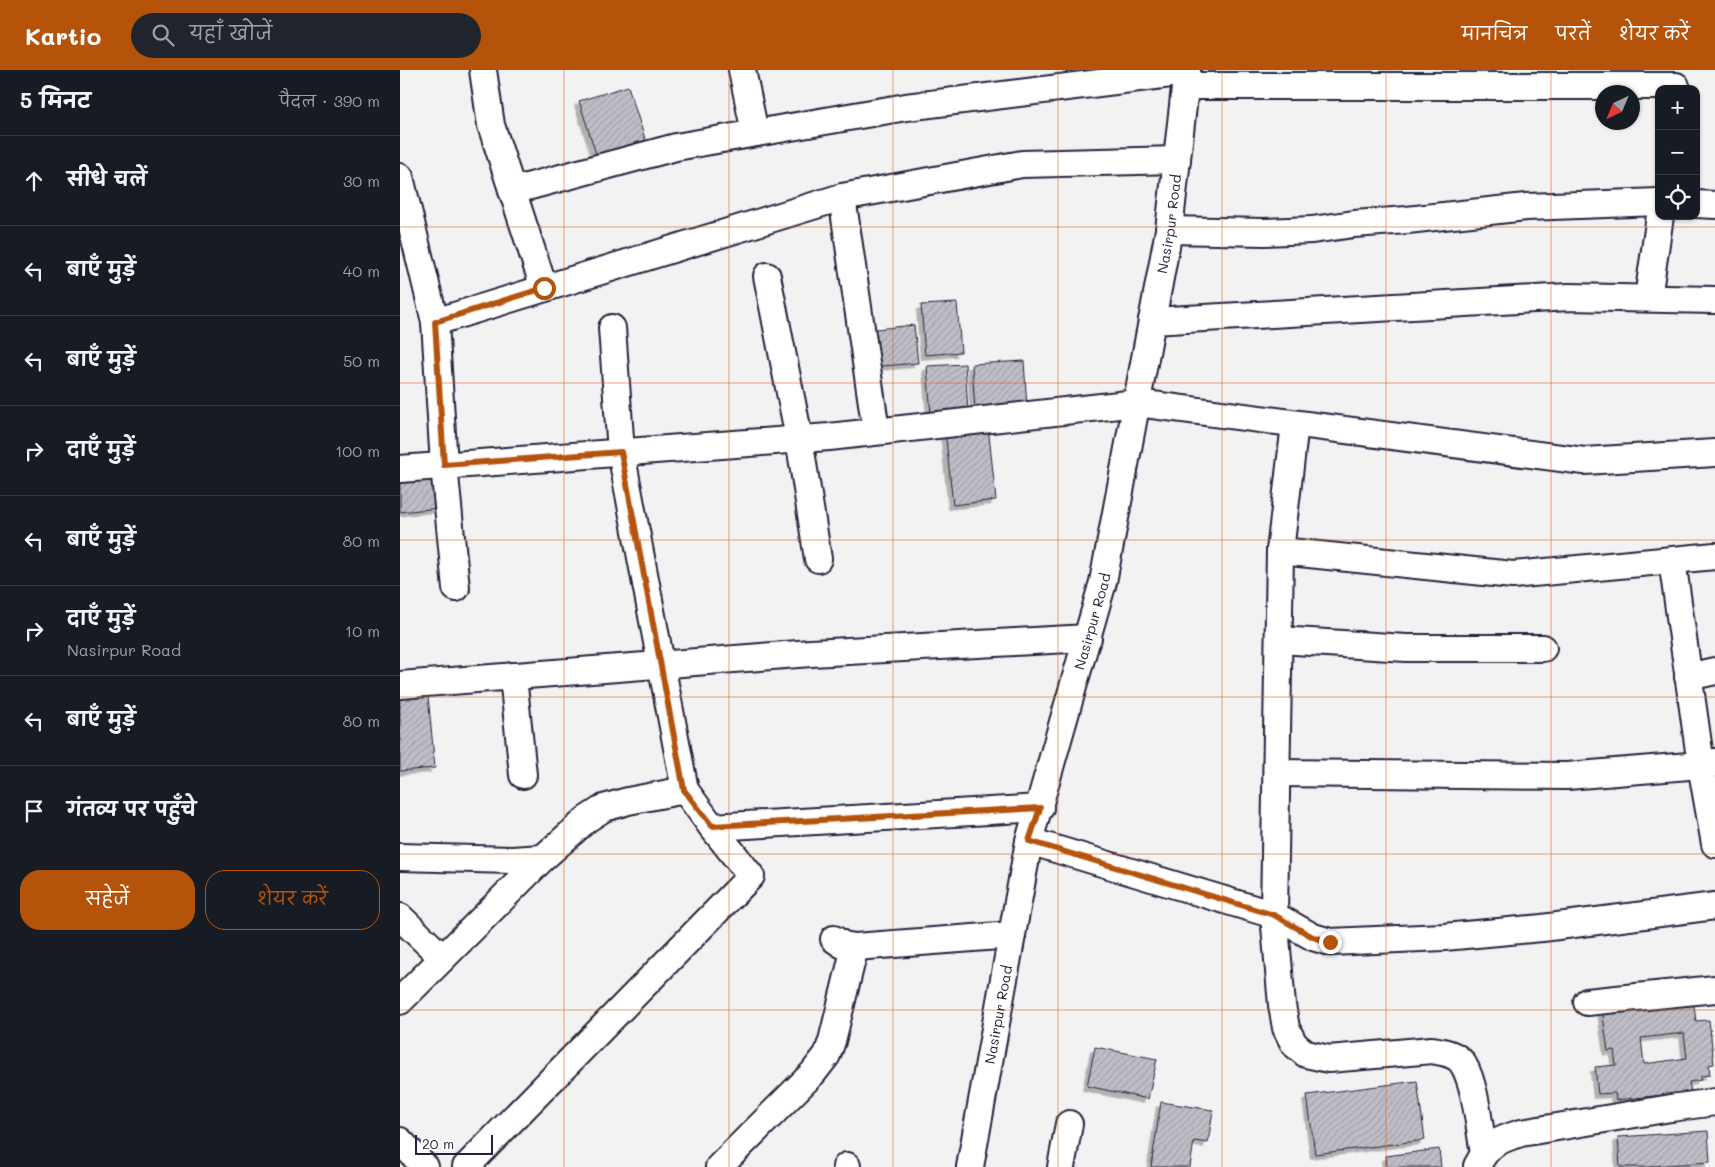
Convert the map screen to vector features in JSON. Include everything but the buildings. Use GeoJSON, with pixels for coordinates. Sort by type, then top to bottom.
{"type":"FeatureCollection","features":[{"type":"Feature","properties":{"kind":"street"},"geometry":{"type":"LineString","coordinates":[[483,70],[491,125],[544,288]]}},
{"type":"Feature","properties":{"kind":"street"},"geometry":{"type":"LineString","coordinates":[[742,70],[755,133]]}},
{"type":"Feature","properties":{"kind":"street"},"geometry":{"type":"LineString","coordinates":[[512,191],[676,147],[906,106],[1186,76],[1677,82]]}},
{"type":"Feature","properties":{"kind":"street","name":"Nasirpur Road"},"geometry":{"type":"LineString","coordinates":[[970,1167],[1029,841],[1040,808],[1103,582],[1169,230],[1186,76]]}},
{"type":"Feature","properties":{"kind":"street"},"geometry":{"type":"LineString","coordinates":[[435,322],[842,197],[1022,164],[1177,160]]}},
{"type":"Feature","properties":{"kind":"street"},"geometry":{"type":"LineString","coordinates":[[400,177],[435,322],[444,465],[456,588]]}},
{"type":"Feature","properties":{"kind":"street"},"geometry":{"type":"LineString","coordinates":[[842,197],[876,431]]}},
{"type":"Feature","properties":{"kind":"street"},"geometry":{"type":"LineString","coordinates":[[1169,230],[1264,232],[1312,230],[1526,207],[1655,202]]}},
{"type":"Feature","properties":{"kind":"street"},"geometry":{"type":"LineString","coordinates":[[1700,204],[1715,205]]}},
{"type":"Feature","properties":{"kind":"street"},"geometry":{"type":"LineString","coordinates":[[1648,298],[1659,220]]}},
{"type":"Feature","properties":{"kind":"street"},"geometry":{"type":"LineString","coordinates":[[767,276],[799,438],[818,559]]}},
{"type":"Feature","properties":{"kind":"street"},"geometry":{"type":"LineString","coordinates":[[1152,321],[1569,297],[1715,300]]}},
{"type":"Feature","properties":{"kind":"street"},"geometry":{"type":"LineString","coordinates":[[466,1167],[751,876],[684,790],[621,452],[612,328]]}},
{"type":"Feature","properties":{"kind":"street"},"geometry":{"type":"LineString","coordinates":[[400,469],[799,438],[1136,403],[1584,461],[1715,453]]}},
{"type":"Feature","properties":{"kind":"street"},"geometry":{"type":"LineString","coordinates":[[1294,424],[1280,551],[1274,915],[1282,1005],[1286,1028],[1294,1044],[1306,1054],[1329,1059],[1432,1050],[1449,1053],[1463,1063],[1472,1089],[1480,1160]]}},
{"type":"Feature","properties":{"kind":"street"},"geometry":{"type":"LineString","coordinates":[[1280,551],[1513,575],[1715,556]]}},
{"type":"Feature","properties":{"kind":"street"},"geometry":{"type":"LineString","coordinates":[[1672,560],[1688,677],[1708,764],[1715,844]]}},
{"type":"Feature","properties":{"kind":"street"},"geometry":{"type":"LineString","coordinates":[[400,684],[821,653],[1088,638]]}},
{"type":"Feature","properties":{"kind":"street"},"geometry":{"type":"LineString","coordinates":[[1279,640],[1406,648],[1543,648]]}},
{"type":"Feature","properties":{"kind":"street"},"geometry":{"type":"LineString","coordinates":[[1688,677],[1715,671]]}},
{"type":"Feature","properties":{"kind":"street"},"geometry":{"type":"LineString","coordinates":[[513,676],[523,776]]}},
{"type":"Feature","properties":{"kind":"street"},"geometry":{"type":"LineString","coordinates":[[1276,773],[1567,776],[1708,764]]}},
{"type":"Feature","properties":{"kind":"street"},"geometry":{"type":"LineString","coordinates":[[400,1001],[543,858],[587,819],[604,808],[628,801],[684,790]]}},
{"type":"Feature","properties":{"kind":"street"},"geometry":{"type":"LineString","coordinates":[[712,826],[1040,808]]}},
{"type":"Feature","properties":{"kind":"street"},"geometry":{"type":"LineString","coordinates":[[1029,841],[1274,915],[1313,937],[1330,942],[1444,937],[1542,928],[1715,906]]}},
{"type":"Feature","properties":{"kind":"street"},"geometry":{"type":"LineString","coordinates":[[400,857],[512,860],[543,858]]}},
{"type":"Feature","properties":{"kind":"street"},"geometry":{"type":"LineString","coordinates":[[400,917],[443,958]]}},
{"type":"Feature","properties":{"kind":"street"},"geometry":{"type":"LineString","coordinates":[[719,1167],[813,1073],[827,1055],[832,1041],[844,943],[1012,935]]}},
{"type":"Feature","properties":{"kind":"street"},"geometry":{"type":"LineString","coordinates":[[1587,1002],[1715,989]]}},
{"type":"Feature","properties":{"kind":"street"},"geometry":{"type":"LineString","coordinates":[[1480,1160],[1500,1139],[1521,1133],[1715,1102]]}},
{"type":"Feature","properties":{"kind":"street"},"geometry":{"type":"LineString","coordinates":[[1061,1167],[1069,1124]]}},
{"type":"Feature","properties":{"kind":"street"},"geometry":{"type":"LineString","coordinates":[[400,1141],[425,1167]]}},
{"type":"Feature","properties":{"kind":"route"},"geometry":{"type":"LineString","coordinates":[[544,288],[435,322],[444,465],[621,452],[684,790],[712,826],[1040,808],[1029,841],[1274,915],[1313,937],[1330,942]]}}]}
